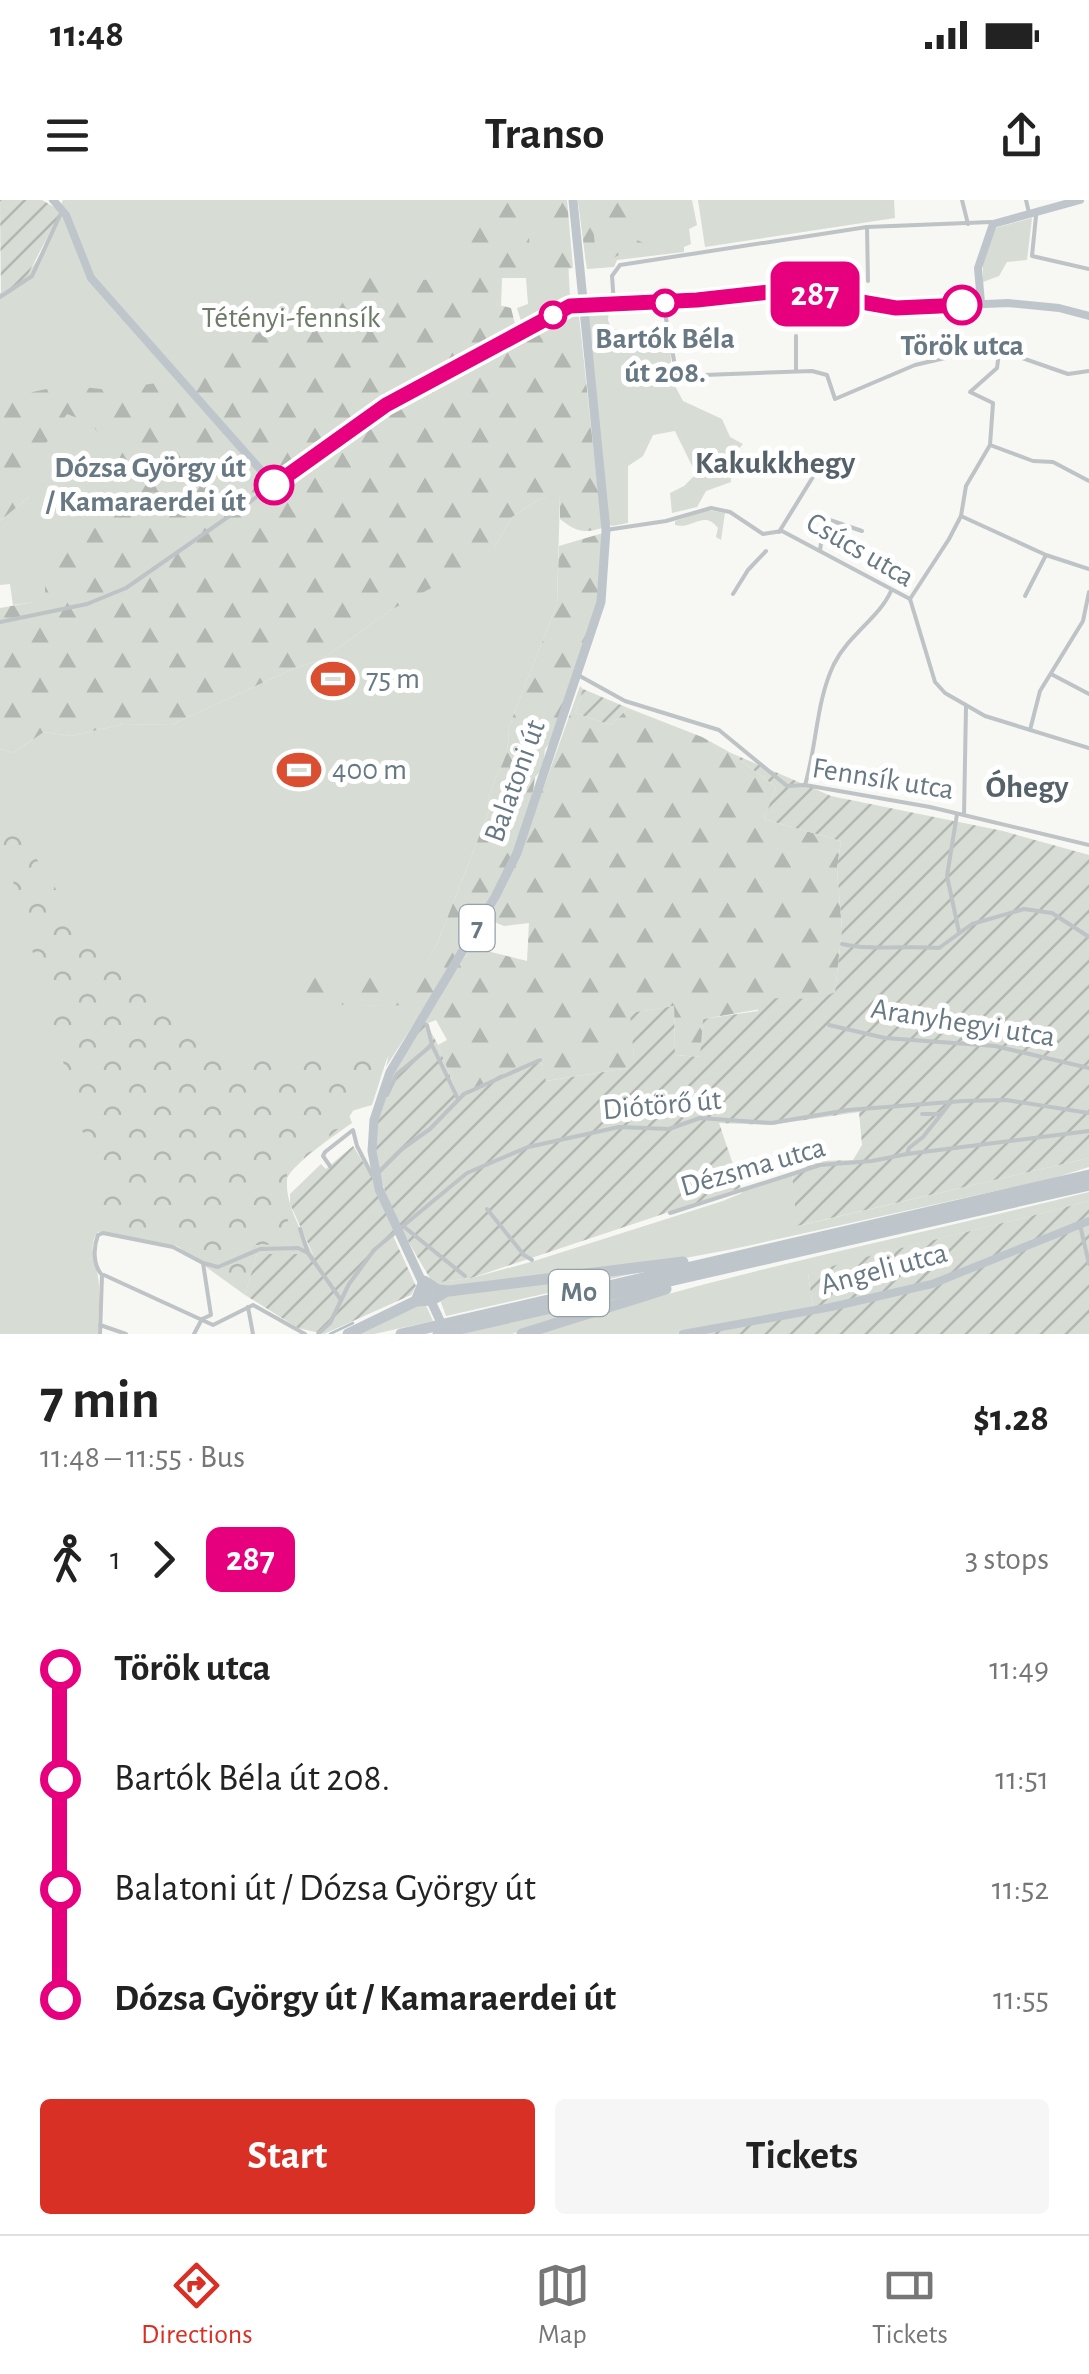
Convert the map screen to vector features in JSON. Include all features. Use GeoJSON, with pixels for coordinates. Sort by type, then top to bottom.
{"type":"FeatureCollection","features":[{"type":"Feature","properties":{"kind":"highway","name":"M0"},"geometry":{"type":"LineString","coordinates":[[401,1334],[1089,1173]]}},
{"type":"Feature","properties":{"kind":"highway","name":"M0"},"geometry":{"type":"LineString","coordinates":[[438,1334],[1089,1186]]}},
{"type":"Feature","properties":{"kind":"highway"},"geometry":{"type":"LineString","coordinates":[[416,1301],[424,1281],[438,1290],[450,1291],[756,1251]]}},
{"type":"Feature","properties":{"kind":"highway"},"geometry":{"type":"LineString","coordinates":[[522,1334],[728,1268]]}},
{"type":"Feature","properties":{"kind":"highway"},"geometry":{"type":"LineString","coordinates":[[348,1334],[416,1301],[432,1300],[450,1291]]}},
{"type":"Feature","properties":{"kind":"main road","name":"Balatoni út"},"geometry":{"type":"LineString","coordinates":[[446,1334],[376,1176],[372,1136],[386,1080],[517,854],[601,602],[606,530],[574,200]]}},
{"type":"Feature","properties":{"kind":"street"},"geometry":{"type":"LineString","coordinates":[[53,200],[62,211],[91,278],[274,485]]}},
{"type":"Feature","properties":{"kind":"street"},"geometry":{"type":"LineString","coordinates":[[962,200],[968,224]]}},
{"type":"Feature","properties":{"kind":"street"},"geometry":{"type":"LineString","coordinates":[[1026,200],[1033,212],[1032,256],[1089,268]]}},
{"type":"Feature","properties":{"kind":"street"},"geometry":{"type":"LineString","coordinates":[[614,304],[612,276],[620,265],[867,227],[996,222],[1080,200]]}},
{"type":"Feature","properties":{"kind":"street"},"geometry":{"type":"LineString","coordinates":[[0,298],[32,276],[62,211]]}},
{"type":"Feature","properties":{"kind":"street"},"geometry":{"type":"LineString","coordinates":[[982,304],[978,268],[996,222]]}},
{"type":"Feature","properties":{"kind":"street"},"geometry":{"type":"LineString","coordinates":[[867,227],[868,280]]}},
{"type":"Feature","properties":{"kind":"street"},"geometry":{"type":"LineString","coordinates":[[580,283],[589,300],[597,304]]}},
{"type":"Feature","properties":{"kind":"street"},"geometry":{"type":"LineString","coordinates":[[0,622],[88,604],[132,585],[386,405],[570,306],[578,297],[580,283]]}},
{"type":"Feature","properties":{"kind":"street"},"geometry":{"type":"LineString","coordinates":[[570,306],[664,303],[788,291],[896,308],[982,304],[1059,308],[1089,316]]}},
{"type":"Feature","properties":{"kind":"street"},"geometry":{"type":"LineString","coordinates":[[664,303],[676,376],[796,370],[824,373],[832,397],[840,399],[915,365],[966,352],[998,351],[1058,372],[1089,372]]}},
{"type":"Feature","properties":{"kind":"street"},"geometry":{"type":"LineString","coordinates":[[796,336],[796,370]]}},
{"type":"Feature","properties":{"kind":"street"},"geometry":{"type":"LineString","coordinates":[[910,599],[961,516],[966,486],[990,444],[993,403],[970,392],[997,368],[1001,360],[998,351]]}},
{"type":"Feature","properties":{"kind":"street"},"geometry":{"type":"LineString","coordinates":[[990,444],[1033,461],[1056,463],[1089,481]]}},
{"type":"Feature","properties":{"kind":"street"},"geometry":{"type":"LineString","coordinates":[[779,532],[824,459]]}},
{"type":"Feature","properties":{"kind":"street","name":"Csúcs utca"},"geometry":{"type":"LineString","coordinates":[[606,530],[666,521],[711,508],[730,512],[763,534],[779,532],[910,599],[936,682],[966,708],[1089,748]]}},
{"type":"Feature","properties":{"kind":"street"},"geometry":{"type":"LineString","coordinates":[[961,516],[1046,556],[1089,569]]}},
{"type":"Feature","properties":{"kind":"street"},"geometry":{"type":"LineString","coordinates":[[820,551],[824,518],[862,531]]}},
{"type":"Feature","properties":{"kind":"street"},"geometry":{"type":"LineString","coordinates":[[733,594],[766,551]]}},
{"type":"Feature","properties":{"kind":"street"},"geometry":{"type":"LineString","coordinates":[[1025,596],[1046,556]]}},
{"type":"Feature","properties":{"kind":"street"},"geometry":{"type":"LineString","coordinates":[[805,785],[821,703],[834,663],[857,630],[886,604],[891,591]]}},
{"type":"Feature","properties":{"kind":"street"},"geometry":{"type":"LineString","coordinates":[[1030,730],[1040,691],[1083,620],[1089,592]]}},
{"type":"Feature","properties":{"kind":"street"},"geometry":{"type":"LineString","coordinates":[[1051,674],[1089,694]]}},
{"type":"Feature","properties":{"kind":"street","name":"Fennsík utca"},"geometry":{"type":"LineString","coordinates":[[578,675],[625,701],[720,730],[787,786],[805,785],[960,814],[1089,845]]}},
{"type":"Feature","properties":{"kind":"street"},"geometry":{"type":"LineString","coordinates":[[960,932],[946,876],[960,814],[966,708]]}},
{"type":"Feature","properties":{"kind":"street"},"geometry":{"type":"LineString","coordinates":[[842,944],[866,949],[904,945],[939,948],[991,917],[1032,909],[1056,915],[1089,937]]}},
{"type":"Feature","properties":{"kind":"street"},"geometry":{"type":"LineString","coordinates":[[420,1020],[427,1025],[458,1099]]}},
{"type":"Feature","properties":{"kind":"street","name":"Aranyhegyi utca"},"geometry":{"type":"LineString","coordinates":[[829,1025],[885,1038],[995,1046],[1089,1068]]}},
{"type":"Feature","properties":{"kind":"street"},"geometry":{"type":"LineString","coordinates":[[387,1094],[397,1074],[432,1044]]}},
{"type":"Feature","properties":{"kind":"street"},"geometry":{"type":"LineString","coordinates":[[330,1166],[324,1154],[353,1130],[367,1168],[376,1176],[458,1099],[478,1086],[540,1060]]}},
{"type":"Feature","properties":{"kind":"street","name":"Diótörő út"},"geometry":{"type":"LineString","coordinates":[[318,1334],[330,1324],[372,1252],[467,1173],[542,1144],[619,1127],[670,1129],[700,1118],[771,1123],[848,1110],[951,1102],[1006,1100],[1089,1113]]}},
{"type":"Feature","properties":{"kind":"street"},"geometry":{"type":"LineString","coordinates":[[907,1154],[951,1102]]}},
{"type":"Feature","properties":{"kind":"street"},"geometry":{"type":"LineString","coordinates":[[922,1114],[941,1114]]}},
{"type":"Feature","properties":{"kind":"street","name":"Dézsma utca"},"geometry":{"type":"LineString","coordinates":[[670,1214],[820,1166],[1089,1131]]}},
{"type":"Feature","properties":{"kind":"street"},"geometry":{"type":"LineString","coordinates":[[486,1209],[524,1256],[532,1260]]}},
{"type":"Feature","properties":{"kind":"street"},"geometry":{"type":"LineString","coordinates":[[1085,1223],[1089,1264]]}},
{"type":"Feature","properties":{"kind":"street","name":"Angeli utca"},"geometry":{"type":"LineString","coordinates":[[684,1334],[917,1288],[1085,1223]]}},
{"type":"Feature","properties":{"kind":"street"},"geometry":{"type":"LineString","coordinates":[[300,1229],[308,1253],[341,1300]]}},
{"type":"Feature","properties":{"kind":"street"},"geometry":{"type":"LineString","coordinates":[[400,1229],[465,1276]]}},
{"type":"Feature","properties":{"kind":"street"},"geometry":{"type":"LineString","coordinates":[[305,1334],[255,1306],[212,1324],[102,1275],[96,1267],[96,1239],[103,1233],[173,1247],[218,1267],[260,1248],[298,1248],[308,1253]]}},
{"type":"Feature","properties":{"kind":"street"},"geometry":{"type":"LineString","coordinates":[[203,1263],[212,1324]]}},
{"type":"Feature","properties":{"kind":"street"},"geometry":{"type":"LineString","coordinates":[[100,1334],[102,1275]]}},
{"type":"Feature","properties":{"kind":"street"},"geometry":{"type":"LineString","coordinates":[[248,1306],[253,1334]]}},
{"type":"Feature","properties":{"kind":"street"},"geometry":{"type":"LineString","coordinates":[[194,1334],[202,1319],[211,1314]]}},
{"type":"Feature","properties":{"kind":"street"},"geometry":{"type":"LineString","coordinates":[[100,1326],[126,1334]]}},
{"type":"Feature","properties":{"kind":"green space"},"geometry":{"type":"Polygon","coordinates":[[[0,200],[42,200],[59,210],[25,280],[1,294],[0,200]]]}},
{"type":"Feature","properties":{"kind":"green space","name":"Tétényi-fennsík"},"geometry":{"type":"Polygon","coordinates":[[[63,200],[565,200],[570,298],[522,324],[517,308],[528,304],[526,278],[502,278],[501,307],[268,482],[83,603],[13,605],[10,584],[0,585],[0,521],[29,497],[29,478],[18,460],[27,455],[0,454],[0,293],[33,266],[63,200]]]}},
{"type":"Feature","properties":{"kind":"green space","name":"Tétényi-fennsík"},"geometry":{"type":"Polygon","coordinates":[[[463,200],[527,200],[531,274],[500,275],[499,305],[511,308],[518,336],[571,311],[579,316],[602,528],[580,530],[560,519],[557,493],[512,517],[494,548],[477,563],[391,610],[321,660],[171,725],[123,724],[72,736],[44,732],[13,753],[0,749],[0,608],[45,600],[45,554],[132,471],[90,423],[67,414],[44,446],[19,460],[29,478],[29,497],[0,521],[0,405],[28,393],[65,385],[110,390],[163,382],[265,484],[176,376],[367,277],[470,282],[463,200]]]}},
{"type":"Feature","properties":{"kind":"green space"},"geometry":{"type":"Polygon","coordinates":[[[541,200],[567,200],[573,268],[548,272],[541,200]]]}},
{"type":"Feature","properties":{"kind":"green space"},"geometry":{"type":"Polygon","coordinates":[[[578,200],[692,200],[697,225],[689,229],[691,244],[684,247],[684,252],[617,260],[614,267],[587,269],[578,200]]]}},
{"type":"Feature","properties":{"kind":"green space"},"geometry":{"type":"Polygon","coordinates":[[[578,200],[586,200],[592,225],[595,251],[591,267],[586,263],[578,200]]]}},
{"type":"Feature","properties":{"kind":"green space"},"geometry":{"type":"Polygon","coordinates":[[[594,200],[629,200],[630,208],[637,211],[637,240],[646,244],[648,251],[609,260],[601,253],[599,232],[607,232],[610,245],[615,240],[594,200]]]}},
{"type":"Feature","properties":{"kind":"green space"},"geometry":{"type":"Polygon","coordinates":[[[698,200],[894,200],[895,218],[705,247],[698,200]]]}},
{"type":"Feature","properties":{"kind":"green space"},"geometry":{"type":"Polygon","coordinates":[[[1032,218],[1027,260],[1007,262],[999,276],[983,282],[983,265],[995,228],[1032,218]]]}},
{"type":"Feature","properties":{"kind":"green space"},"geometry":{"type":"Polygon","coordinates":[[[609,307],[608,320],[611,329],[619,329],[624,353],[638,350],[637,341],[668,334],[674,384],[683,401],[722,419],[730,437],[743,444],[730,458],[731,482],[706,491],[697,507],[672,513],[670,493],[696,474],[675,431],[653,435],[643,456],[628,466],[628,523],[612,526],[588,315],[595,309],[609,307]]]}},
{"type":"Feature","properties":{"kind":"green space"},"geometry":{"type":"Polygon","coordinates":[[[560,494],[557,604],[508,729],[506,753],[491,790],[489,811],[437,944],[419,974],[397,976],[358,1006],[417,1004],[390,1049],[372,1105],[348,1112],[352,1123],[305,1159],[287,1180],[292,1209],[313,1255],[257,1254],[245,1295],[177,1246],[98,1232],[93,1248],[99,1284],[98,1334],[0,1334],[0,749],[13,753],[44,732],[72,736],[123,724],[171,725],[321,660],[391,610],[494,548],[512,517],[560,494]]]}},
{"type":"Feature","properties":{"kind":"green space"},"geometry":{"type":"Polygon","coordinates":[[[708,510],[725,513],[721,540],[716,537],[718,528],[708,520],[675,525],[675,521],[708,510]]]}},
{"type":"Feature","properties":{"kind":"green space"},"geometry":{"type":"Polygon","coordinates":[[[603,533],[601,589],[552,740],[545,749],[543,768],[535,777],[515,849],[452,965],[386,1067],[394,1032],[416,1005],[358,1006],[302,1001],[288,985],[291,973],[419,973],[437,944],[489,811],[491,790],[506,753],[508,729],[557,604],[559,546],[603,533]]]}},
{"type":"Feature","properties":{"kind":"green space"},"geometry":{"type":"Polygon","coordinates":[[[580,686],[583,689],[575,713],[611,725],[628,708],[702,737],[776,787],[764,819],[841,841],[837,869],[842,929],[835,992],[819,999],[703,1019],[701,1057],[675,1055],[674,1006],[631,1013],[634,1060],[629,1068],[545,1081],[540,1057],[458,1096],[438,1045],[447,1040],[436,1020],[428,1023],[424,1019],[471,947],[527,961],[529,923],[504,926],[487,919],[522,848],[580,686]]]}},
{"type":"Feature","properties":{"kind":"green space"},"geometry":{"type":"Polygon","coordinates":[[[583,689],[628,708],[611,725],[575,713],[583,689]]]}},
{"type":"Feature","properties":{"kind":"green space"},"geometry":{"type":"Polygon","coordinates":[[[731,753],[831,796],[1003,831],[1089,855],[1089,1158],[797,1226],[792,1173],[820,1161],[853,1160],[862,1145],[859,1112],[771,1125],[719,1123],[741,1188],[471,1278],[433,1283],[383,1186],[375,1134],[388,1080],[424,1019],[458,1096],[539,1056],[546,1081],[629,1068],[629,1060],[634,1059],[630,1013],[674,1006],[675,1055],[700,1057],[703,1019],[758,1011],[760,998],[818,999],[835,992],[842,929],[837,869],[841,841],[764,819],[776,787],[731,753]]]}},
{"type":"Feature","properties":{"kind":"green space"},"geometry":{"type":"Polygon","coordinates":[[[0,801],[71,913],[229,1063],[394,1048],[345,1123],[287,1173],[287,1218],[297,1244],[255,1245],[243,1290],[181,1242],[109,1227],[0,834],[0,801]]]}},
{"type":"Feature","properties":{"kind":"green space"},"geometry":{"type":"Polygon","coordinates":[[[353,1146],[374,1180],[416,1286],[411,1295],[324,1334],[298,1328],[245,1295],[257,1254],[313,1254],[290,1204],[290,1194],[321,1164],[326,1169],[353,1146]]]}},
{"type":"Feature","properties":{"kind":"green space"},"geometry":{"type":"Polygon","coordinates":[[[1089,1158],[1089,1167],[1054,1178],[733,1249],[441,1288],[433,1283],[471,1278],[531,1262],[723,1201],[742,1193],[741,1188],[792,1173],[798,1226],[1089,1158]]]}},
{"type":"Feature","properties":{"kind":"green space"},"geometry":{"type":"Polygon","coordinates":[[[1089,1192],[1089,1201],[808,1274],[813,1308],[676,1334],[532,1334],[740,1275],[1089,1192]]]}},
{"type":"Feature","properties":{"kind":"green space"},"geometry":{"type":"Polygon","coordinates":[[[1089,1201],[1089,1334],[676,1334],[813,1308],[808,1273],[1089,1201]]]}},
{"type":"Feature","properties":{"kind":"green space"},"geometry":{"type":"Polygon","coordinates":[[[658,1268],[446,1316],[439,1297],[658,1268]]]}},
{"type":"Feature","properties":{"kind":"green space"},"geometry":{"type":"Polygon","coordinates":[[[634,1294],[512,1334],[462,1334],[634,1294]]]}},
{"type":"Feature","properties":{"kind":"green space"},"geometry":{"type":"Polygon","coordinates":[[[424,1301],[433,1321],[374,1334],[353,1334],[424,1301]]]}},
{"type":"Feature","properties":{"kind":"waterway"},"geometry":{"type":"LineString","coordinates":[[330,1334],[353,1323]]}},
{"type":"Feature","properties":{"kind":"bus line","name":"287"},"geometry":{"type":"LineString","coordinates":[[274,485],[386,405],[570,306],[664,303],[779,291],[896,308],[962,305]]}},
{"type":"Feature","properties":{"kind":"place","name":"Bartók Béla út 208."},"geometry":{"type":"Point","coordinates":[665,303]}},
{"type":"Feature","properties":{"kind":"place","name":"Török utca"},"geometry":{"type":"Point","coordinates":[962,305]}},
{"type":"Feature","properties":{"kind":"place","name":"Dózsa György út / Kamaraerdei út"},"geometry":{"type":"Point","coordinates":[274,485]}},
{"type":"Feature","properties":{"kind":"place","name":"75 m"},"geometry":{"type":"Point","coordinates":[333,679]}},
{"type":"Feature","properties":{"kind":"place","name":"400 m"},"geometry":{"type":"Point","coordinates":[299,770]}},
{"type":"Feature","properties":{"kind":"district","name":"Kakukkhegy"},"geometry":{"type":"Point","coordinates":[775,463]}},
{"type":"Feature","properties":{"kind":"district","name":"Óhegy"},"geometry":{"type":"Point","coordinates":[1027,787]}}]}
